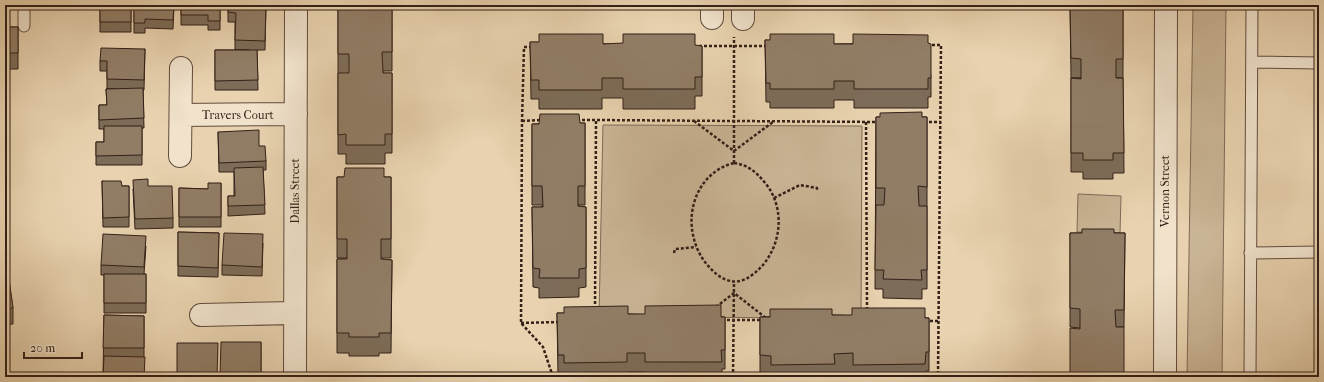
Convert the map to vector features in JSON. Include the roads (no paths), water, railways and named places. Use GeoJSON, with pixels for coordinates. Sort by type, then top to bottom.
{"type":"FeatureCollection","features":[{"type":"Feature","properties":{"kind":"street","name":"Dallas Street"},"geometry":{"type":"LineString","coordinates":[[295,377],[296,5]]}},
{"type":"Feature","properties":{"kind":"street","name":"Vernon Street"},"geometry":{"type":"LineString","coordinates":[[1164,377],[1166,5]]}},
{"type":"Feature","properties":{"kind":"street"},"geometry":{"type":"LineString","coordinates":[[180,156],[181,68]]}},
{"type":"Feature","properties":{"kind":"street","name":"Travers Court"},"geometry":{"type":"LineString","coordinates":[[181,115],[296,114]]}},
{"type":"Feature","properties":{"kind":"street"},"geometry":{"type":"LineString","coordinates":[[201,315],[295,313]]}},
{"type":"Feature","properties":{"kind":"lane"},"geometry":{"type":"LineString","coordinates":[[24,5],[24,26]]}},
{"type":"Feature","properties":{"kind":"lane"},"geometry":{"type":"LineString","coordinates":[[1250,377],[1252,5]]}},
{"type":"Feature","properties":{"kind":"lane"},"geometry":{"type":"LineString","coordinates":[[1252,62],[1319,63]]}},
{"type":"Feature","properties":{"kind":"lane"},"geometry":{"type":"LineString","coordinates":[[1250,253],[1319,252]]}}]}
